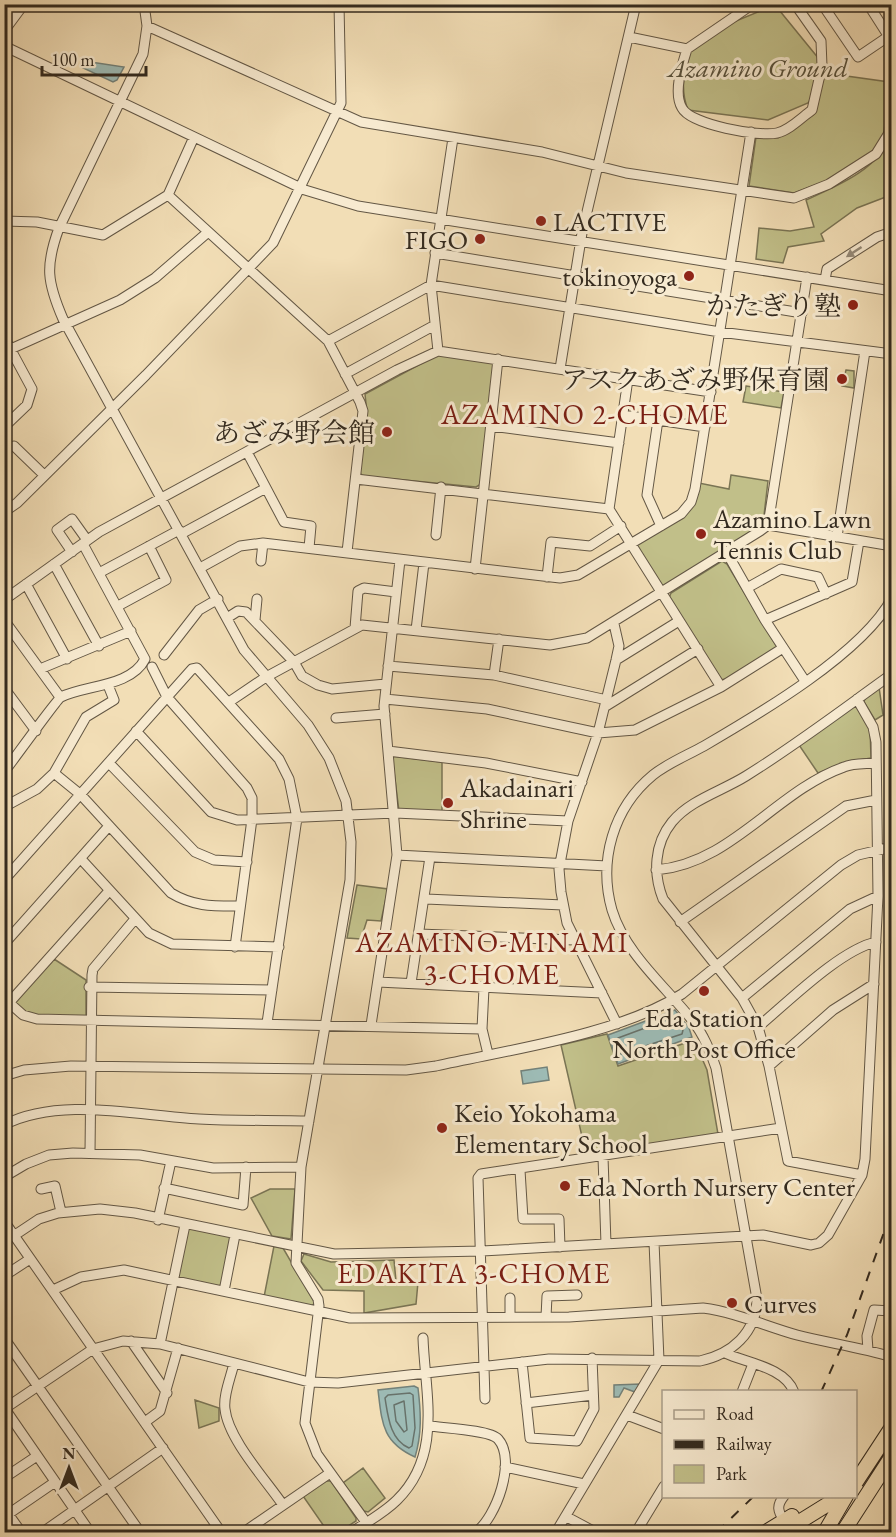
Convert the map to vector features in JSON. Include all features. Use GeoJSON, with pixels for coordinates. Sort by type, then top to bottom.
{"type":"FeatureCollection","features":[{"type":"Feature","properties":{"kind":"highway"},"geometry":{"type":"LineString","coordinates":[[857,1479],[891,1427]]}},
{"type":"Feature","properties":{"kind":"highway"},"geometry":{"type":"LineString","coordinates":[[857,1477],[891,1458]]}},
{"type":"Feature","properties":{"kind":"highway"},"geometry":{"type":"LineString","coordinates":[[843,1533],[891,1458]]}},
{"type":"Feature","properties":{"kind":"highway"},"geometry":{"type":"LineString","coordinates":[[857,1487],[891,1471]]}},
{"type":"Feature","properties":{"kind":"highway"},"geometry":{"type":"LineString","coordinates":[[784,1527],[823,1498]]}},
{"type":"Feature","properties":{"kind":"highway"},"geometry":{"type":"LineString","coordinates":[[766,1533],[784,1527],[839,1498]]}},
{"type":"Feature","properties":{"kind":"highway"},"geometry":{"type":"LineString","coordinates":[[825,1533],[845,1498]]}},
{"type":"Feature","properties":{"kind":"street"},"geometry":{"type":"LineString","coordinates":[[4,31],[24,4]]}},
{"type":"Feature","properties":{"kind":"street"},"geometry":{"type":"LineString","coordinates":[[144,4],[147,26],[143,54],[60,228],[51,251],[48,273],[51,292],[66,324],[244,650],[309,725],[329,758],[343,792],[351,842],[350,880],[301,1167],[296,1263],[318,1299],[319,1312],[305,1423],[313,1447],[373,1533]]}},
{"type":"Feature","properties":{"kind":"street"},"geometry":{"type":"LineString","coordinates":[[4,512],[250,270],[273,243],[343,96],[339,4]]}},
{"type":"Feature","properties":{"kind":"street"},"geometry":{"type":"LineString","coordinates":[[560,369],[580,242],[636,4]]}},
{"type":"Feature","properties":{"kind":"street"},"geometry":{"type":"LineString","coordinates":[[753,4],[687,49],[680,79],[681,107],[688,116],[696,120],[751,132],[777,133],[812,110],[822,68],[821,41],[795,4]]}},
{"type":"Feature","properties":{"kind":"street"},"geometry":{"type":"LineString","coordinates":[[822,4],[858,57],[890,38],[868,4]]}},
{"type":"Feature","properties":{"kind":"street"},"geometry":{"type":"LineString","coordinates":[[147,26],[361,122],[542,152],[598,166],[794,198],[829,184],[876,154],[889,133],[891,114]]}},
{"type":"Feature","properties":{"kind":"street"},"geometry":{"type":"LineString","coordinates":[[629,37],[687,49]]}},
{"type":"Feature","properties":{"kind":"street"},"geometry":{"type":"LineString","coordinates":[[4,46],[301,188],[358,206],[891,291]]}},
{"type":"Feature","properties":{"kind":"street"},"geometry":{"type":"LineString","coordinates":[[200,568],[240,546],[263,543],[560,578],[578,575],[681,514],[691,502],[705,427],[751,132]]}},
{"type":"Feature","properties":{"kind":"street"},"geometry":{"type":"LineString","coordinates":[[4,221],[28,220],[103,236],[168,195],[194,137]]}},
{"type":"Feature","properties":{"kind":"street"},"geometry":{"type":"LineString","coordinates":[[438,351],[431,285],[439,219],[453,138]]}},
{"type":"Feature","properties":{"kind":"street"},"geometry":{"type":"LineString","coordinates":[[168,195],[328,341],[356,393],[363,411],[346,552]]}},
{"type":"Feature","properties":{"kind":"street"},"geometry":{"type":"LineString","coordinates":[[825,280],[827,269],[877,237],[891,232]]}},
{"type":"Feature","properties":{"kind":"street"},"geometry":{"type":"LineString","coordinates":[[8,351],[120,300],[155,278],[207,233]]}},
{"type":"Feature","properties":{"kind":"street"},"geometry":{"type":"LineString","coordinates":[[435,253],[575,278],[802,313]]}},
{"type":"Feature","properties":{"kind":"street"},"geometry":{"type":"LineString","coordinates":[[768,525],[807,277]]}},
{"type":"Feature","properties":{"kind":"street"},"geometry":{"type":"LineString","coordinates":[[328,341],[431,285],[720,332],[891,354]]}},
{"type":"Feature","properties":{"kind":"street"},"geometry":{"type":"LineString","coordinates":[[345,374],[435,325]]}},
{"type":"Feature","properties":{"kind":"street"},"geometry":{"type":"LineString","coordinates":[[4,337],[8,351],[32,389],[27,405],[4,427]]}},
{"type":"Feature","properties":{"kind":"street"},"geometry":{"type":"LineString","coordinates":[[4,600],[85,542],[356,393],[438,351],[711,392]]}},
{"type":"Feature","properties":{"kind":"street"},"geometry":{"type":"LineString","coordinates":[[837,537],[865,351]]}},
{"type":"Feature","properties":{"kind":"street"},"geometry":{"type":"LineString","coordinates":[[475,569],[498,359]]}},
{"type":"Feature","properties":{"kind":"street"},"geometry":{"type":"LineString","coordinates":[[628,380],[609,508],[721,687]]}},
{"type":"Feature","properties":{"kind":"street"},"geometry":{"type":"LineString","coordinates":[[623,415],[705,427]]}},
{"type":"Feature","properties":{"kind":"street"},"geometry":{"type":"LineString","coordinates":[[658,420],[647,495],[661,526]]}},
{"type":"Feature","properties":{"kind":"street"},"geometry":{"type":"LineString","coordinates":[[491,426],[619,443]]}},
{"type":"Feature","properties":{"kind":"street"},"geometry":{"type":"LineString","coordinates":[[14,446],[44,475]]}},
{"type":"Feature","properties":{"kind":"street"},"geometry":{"type":"LineString","coordinates":[[247,452],[284,522],[311,526],[309,548]]}},
{"type":"Feature","properties":{"kind":"street"},"geometry":{"type":"LineString","coordinates":[[356,478],[609,508]]}},
{"type":"Feature","properties":{"kind":"street"},"geometry":{"type":"LineString","coordinates":[[99,573],[266,488]]}},
{"type":"Feature","properties":{"kind":"street"},"geometry":{"type":"LineString","coordinates":[[436,535],[441,488]]}},
{"type":"Feature","properties":{"kind":"street"},"geometry":{"type":"LineString","coordinates":[[4,772],[8,760],[36,731],[60,697],[108,685],[141,666],[145,659],[72,519],[57,530],[72,552]]}},
{"type":"Feature","properties":{"kind":"street"},"geometry":{"type":"LineString","coordinates":[[229,702],[266,677],[355,628],[367,624],[560,644],[587,638],[614,624],[768,525],[891,546]]}},
{"type":"Feature","properties":{"kind":"street"},"geometry":{"type":"LineString","coordinates":[[546,577],[550,542],[590,546],[621,526]]}},
{"type":"Feature","properties":{"kind":"street"},"geometry":{"type":"LineString","coordinates":[[765,620],[852,582],[859,541]]}},
{"type":"Feature","properties":{"kind":"street"},"geometry":{"type":"LineString","coordinates":[[261,561],[263,543]]}},
{"type":"Feature","properties":{"kind":"street"},"geometry":{"type":"LineString","coordinates":[[118,606],[166,580],[149,546]]}},
{"type":"Feature","properties":{"kind":"street"},"geometry":{"type":"LineString","coordinates":[[727,553],[765,620],[805,681]]}},
{"type":"Feature","properties":{"kind":"street"},"geometry":{"type":"LineString","coordinates":[[371,1025],[398,855],[385,699],[400,560]]}},
{"type":"Feature","properties":{"kind":"street"},"geometry":{"type":"LineString","coordinates":[[416,630],[424,563]]}},
{"type":"Feature","properties":{"kind":"street"},"geometry":{"type":"LineString","coordinates":[[54,564],[99,645]]}},
{"type":"Feature","properties":{"kind":"street"},"geometry":{"type":"LineString","coordinates":[[747,588],[781,569],[818,577],[826,594]]}},
{"type":"Feature","properties":{"kind":"street"},"geometry":{"type":"LineString","coordinates":[[26,584],[67,658]]}},
{"type":"Feature","properties":{"kind":"street"},"geometry":{"type":"LineString","coordinates":[[355,628],[358,591],[364,588],[396,592]]}},
{"type":"Feature","properties":{"kind":"street"},"geometry":{"type":"LineString","coordinates":[[255,620],[257,598]]}},
{"type":"Feature","properties":{"kind":"street"},"geometry":{"type":"LineString","coordinates":[[90,1533],[5,1409],[93,1349],[131,1341],[160,1344],[309,1382],[351,1383],[522,1362],[592,1358],[700,1361],[725,1353],[744,1337],[752,1321],[757,1299],[716,1068],[708,1044],[693,1021],[625,938],[608,894],[607,855],[618,819],[634,794],[652,775],[755,716],[805,681],[865,636],[880,619],[891,598]]}},
{"type":"Feature","properties":{"kind":"street"},"geometry":{"type":"LineString","coordinates":[[164,656],[199,610],[218,599]]}},
{"type":"Feature","properties":{"kind":"street"},"geometry":{"type":"LineString","coordinates":[[227,618],[243,610],[294,662],[302,676],[332,689],[386,684]]}},
{"type":"Feature","properties":{"kind":"street"},"geometry":{"type":"LineString","coordinates":[[4,620],[60,697]]}},
{"type":"Feature","properties":{"kind":"street"},"geometry":{"type":"LineString","coordinates":[[616,660],[679,621]]}},
{"type":"Feature","properties":{"kind":"street"},"geometry":{"type":"LineString","coordinates":[[614,624],[619,646],[616,660],[598,733],[568,821],[560,862],[562,905],[574,940],[617,1024]]}},
{"type":"Feature","properties":{"kind":"street"},"geometry":{"type":"LineString","coordinates":[[40,669],[131,631]]}},
{"type":"Feature","properties":{"kind":"street"},"geometry":{"type":"LineString","coordinates":[[494,675],[498,639]]}},
{"type":"Feature","properties":{"kind":"street"},"geometry":{"type":"LineString","coordinates":[[385,699],[487,709],[598,733],[638,730],[721,687],[783,648]]}},
{"type":"Feature","properties":{"kind":"street"},"geometry":{"type":"LineString","coordinates":[[388,666],[494,675],[606,703],[698,649]]}},
{"type":"Feature","properties":{"kind":"street"},"geometry":{"type":"LineString","coordinates":[[153,668],[167,698],[247,788],[252,798],[252,819],[235,947]]}},
{"type":"Feature","properties":{"kind":"street"},"geometry":{"type":"LineString","coordinates":[[4,880],[192,669],[197,668],[279,759],[289,779],[297,818],[267,1023]]}},
{"type":"Feature","properties":{"kind":"street"},"geometry":{"type":"LineString","coordinates":[[862,1174],[788,1161],[769,1066],[758,1027],[742,998],[663,899],[657,885],[656,870],[661,841],[671,823],[684,811],[768,762],[891,674]]}},
{"type":"Feature","properties":{"kind":"street"},"geometry":{"type":"LineString","coordinates":[[4,807],[37,789],[54,773],[86,717],[114,700],[108,685]]}},
{"type":"Feature","properties":{"kind":"street"},"geometry":{"type":"LineString","coordinates":[[4,688],[36,731]]}},
{"type":"Feature","properties":{"kind":"street"},"geometry":{"type":"LineString","coordinates":[[15,1235],[39,1219],[62,1212],[100,1209],[334,1254],[482,1251],[773,1235],[811,1245],[819,1243],[828,1235],[862,1174],[865,1160],[878,896],[876,763],[873,727],[857,699]]}},
{"type":"Feature","properties":{"kind":"street"},"geometry":{"type":"LineString","coordinates":[[336,718],[385,714]]}},
{"type":"Feature","properties":{"kind":"street"},"geometry":{"type":"LineString","coordinates":[[136,731],[211,812],[224,818],[348,817],[395,813],[568,821]]}},
{"type":"Feature","properties":{"kind":"street"},"geometry":{"type":"LineString","coordinates":[[388,750],[486,763],[582,782]]}},
{"type":"Feature","properties":{"kind":"street"},"geometry":{"type":"LineString","coordinates":[[109,763],[195,852],[214,860],[247,862]]}},
{"type":"Feature","properties":{"kind":"street"},"geometry":{"type":"LineString","coordinates":[[656,870],[698,861],[820,777],[847,766],[876,763]]}},
{"type":"Feature","properties":{"kind":"street"},"geometry":{"type":"LineString","coordinates":[[54,773],[81,795],[171,893],[186,902],[198,905],[240,906]]}},
{"type":"Feature","properties":{"kind":"street"},"geometry":{"type":"LineString","coordinates":[[680,922],[846,806],[876,800]]}},
{"type":"Feature","properties":{"kind":"street"},"geometry":{"type":"LineString","coordinates":[[4,944],[109,826]]}},
{"type":"Feature","properties":{"kind":"street"},"geometry":{"type":"LineString","coordinates":[[4,1076],[46,1067],[91,1066],[406,1070],[488,1054],[617,1024],[674,999],[717,967],[841,865],[877,849],[891,847]]}},
{"type":"Feature","properties":{"kind":"street"},"geometry":{"type":"LineString","coordinates":[[398,855],[607,866]]}},
{"type":"Feature","properties":{"kind":"street"},"geometry":{"type":"LineString","coordinates":[[411,983],[426,899],[430,857]]}},
{"type":"Feature","properties":{"kind":"street"},"geometry":{"type":"LineString","coordinates":[[81,859],[149,933],[172,944],[279,947]]}},
{"type":"Feature","properties":{"kind":"street"},"geometry":{"type":"LineString","coordinates":[[109,891],[7,1001],[23,1015],[37,1019],[91,1021],[482,1029]]}},
{"type":"Feature","properties":{"kind":"street"},"geometry":{"type":"LineString","coordinates":[[742,998],[850,909],[878,896]]}},
{"type":"Feature","properties":{"kind":"street"},"geometry":{"type":"LineString","coordinates":[[426,899],[562,905]]}},
{"type":"Feature","properties":{"kind":"street"},"geometry":{"type":"LineString","coordinates":[[90,1154],[89,987],[93,969],[135,919]]}},
{"type":"Feature","properties":{"kind":"street"},"geometry":{"type":"LineString","coordinates":[[419,934],[574,940]]}},
{"type":"Feature","properties":{"kind":"street"},"geometry":{"type":"LineString","coordinates":[[758,1027],[843,957],[861,945],[876,942]]}},
{"type":"Feature","properties":{"kind":"street"},"geometry":{"type":"LineString","coordinates":[[378,982],[602,993]]}},
{"type":"Feature","properties":{"kind":"street"},"geometry":{"type":"LineString","coordinates":[[769,1066],[833,1010],[874,984]]}},
{"type":"Feature","properties":{"kind":"street"},"geometry":{"type":"LineString","coordinates":[[89,987],[272,990]]}},
{"type":"Feature","properties":{"kind":"street"},"geometry":{"type":"LineString","coordinates":[[484,988],[482,1029],[488,1054]]}},
{"type":"Feature","properties":{"kind":"street"},"geometry":{"type":"LineString","coordinates":[[4,1125],[20,1117],[40,1113],[90,1111],[152,1113],[197,1119],[309,1121]]}},
{"type":"Feature","properties":{"kind":"street"},"geometry":{"type":"LineString","coordinates":[[485,1399],[478,1178],[481,1174],[520,1170],[782,1128]]}},
{"type":"Feature","properties":{"kind":"street"},"geometry":{"type":"LineString","coordinates":[[4,1177],[26,1164],[49,1155],[140,1155],[213,1168],[301,1167]]}},
{"type":"Feature","properties":{"kind":"street"},"geometry":{"type":"LineString","coordinates":[[603,1157],[606,1244]]}},
{"type":"Feature","properties":{"kind":"street"},"geometry":{"type":"LineString","coordinates":[[158,1220],[171,1161]]}},
{"type":"Feature","properties":{"kind":"street"},"geometry":{"type":"LineString","coordinates":[[164,1188],[243,1205],[246,1167]]}},
{"type":"Feature","properties":{"kind":"street"},"geometry":{"type":"LineString","coordinates":[[520,1170],[523,1220],[559,1219],[560,1247]]}},
{"type":"Feature","properties":{"kind":"street"},"geometry":{"type":"LineString","coordinates":[[41,1190],[59,1186],[62,1212]]}},
{"type":"Feature","properties":{"kind":"street"},"geometry":{"type":"LineString","coordinates":[[4,1221],[222,1533]]}},
{"type":"Feature","properties":{"kind":"street"},"geometry":{"type":"LineString","coordinates":[[160,1344],[185,1225]]}},
{"type":"Feature","properties":{"kind":"street"},"geometry":{"type":"LineString","coordinates":[[224,1292],[235,1235]]}},
{"type":"Feature","properties":{"kind":"street"},"geometry":{"type":"LineString","coordinates":[[556,1533],[659,1360],[654,1242]]}},
{"type":"Feature","properties":{"kind":"street"},"geometry":{"type":"LineString","coordinates":[[4,1276],[30,1259]]}},
{"type":"Feature","properties":{"kind":"street"},"geometry":{"type":"LineString","coordinates":[[53,1290],[81,1277],[124,1270],[319,1312],[372,1319],[546,1317],[703,1308],[721,1310],[799,1335],[891,1357]]}},
{"type":"Feature","properties":{"kind":"street"},"geometry":{"type":"LineString","coordinates":[[546,1317],[547,1296],[577,1295]]}},
{"type":"Feature","properties":{"kind":"street"},"geometry":{"type":"LineString","coordinates":[[510,1298],[510,1316]]}},
{"type":"Feature","properties":{"kind":"street"},"geometry":{"type":"LineString","coordinates":[[868,1350],[867,1336],[874,1310],[891,1311]]}},
{"type":"Feature","properties":{"kind":"street"},"geometry":{"type":"LineString","coordinates":[[4,1338],[140,1533]]}},
{"type":"Feature","properties":{"kind":"street"},"geometry":{"type":"LineString","coordinates":[[352,1533],[397,1500],[412,1482],[424,1457],[430,1426],[424,1374],[423,1338]]}},
{"type":"Feature","properties":{"kind":"street"},"geometry":{"type":"LineString","coordinates":[[131,1341],[167,1393]]}},
{"type":"Feature","properties":{"kind":"street"},"geometry":{"type":"LineString","coordinates":[[145,1422],[160,1411],[178,1348]]}},
{"type":"Feature","properties":{"kind":"street"},"geometry":{"type":"LineString","coordinates":[[725,1353],[784,1377],[793,1390]]}},
{"type":"Feature","properties":{"kind":"street"},"geometry":{"type":"LineString","coordinates":[[522,1362],[530,1438],[577,1441],[594,1409],[592,1358]]}},
{"type":"Feature","properties":{"kind":"street"},"geometry":{"type":"LineString","coordinates":[[234,1363],[225,1401],[227,1418],[234,1434],[283,1505]]}},
{"type":"Feature","properties":{"kind":"street"},"geometry":{"type":"LineString","coordinates":[[743,1390],[753,1364]]}},
{"type":"Feature","properties":{"kind":"street"},"geometry":{"type":"LineString","coordinates":[[526,1402],[594,1395]]}},
{"type":"Feature","properties":{"kind":"street"},"geometry":{"type":"LineString","coordinates":[[627,1416],[662,1429]]}},
{"type":"Feature","properties":{"kind":"street"},"geometry":{"type":"LineString","coordinates":[[430,1426],[488,1434],[498,1438],[505,1452],[505,1467],[494,1512],[484,1527],[476,1533]]}},
{"type":"Feature","properties":{"kind":"street"},"geometry":{"type":"LineString","coordinates":[[43,1533],[163,1448]]}},
{"type":"Feature","properties":{"kind":"street"},"geometry":{"type":"LineString","coordinates":[[4,1478],[37,1456]]}},
{"type":"Feature","properties":{"kind":"street"},"geometry":{"type":"LineString","coordinates":[[505,1467],[584,1484]]}},
{"type":"Feature","properties":{"kind":"street"},"geometry":{"type":"LineString","coordinates":[[244,1533],[330,1473]]}},
{"type":"Feature","properties":{"kind":"street"},"geometry":{"type":"LineString","coordinates":[[21,1533],[6,1514],[56,1482]]}},
{"type":"Feature","properties":{"kind":"street"},"geometry":{"type":"LineString","coordinates":[[636,1533],[662,1488]]}},
{"type":"Feature","properties":{"kind":"street"},"geometry":{"type":"LineString","coordinates":[[783,1498],[778,1503],[778,1512],[784,1527]]}},
{"type":"Feature","properties":{"kind":"street"},"geometry":{"type":"LineString","coordinates":[[567,1517],[595,1533]]}},
{"type":"Feature","properties":{"kind":"green space","name":"Azamino Ground"},"geometry":{"type":"Polygon","coordinates":[[[775,5],[819,59],[812,98],[808,103],[768,120],[688,110],[683,88],[689,52],[731,23],[775,5]]]}},
{"type":"Feature","properties":{"kind":"green space"},"geometry":{"type":"Polygon","coordinates":[[[825,73],[889,82],[884,133],[874,151],[829,180],[794,193],[749,186],[756,137],[778,138],[813,115],[825,73]]]}},
{"type":"Feature","properties":{"kind":"green space"},"geometry":{"type":"Polygon","coordinates":[[[891,134],[891,195],[857,208],[821,234],[824,241],[788,247],[783,263],[756,259],[759,228],[790,231],[814,227],[806,200],[844,182],[867,167],[885,146],[891,134]]]}},
{"type":"Feature","properties":{"kind":"green space"},"geometry":{"type":"Polygon","coordinates":[[[437,355],[491,360],[494,365],[481,484],[476,487],[363,476],[360,473],[367,413],[365,394],[437,355]]]}},
{"type":"Feature","properties":{"kind":"green space"},"geometry":{"type":"Polygon","coordinates":[[[846,370],[854,371],[854,388],[842,386],[846,370]]]}},
{"type":"Feature","properties":{"kind":"green space"},"geometry":{"type":"Polygon","coordinates":[[[746,386],[784,392],[781,408],[743,402],[746,386]]]}},
{"type":"Feature","properties":{"kind":"green space","name":"Azamino Lawn Tennis Club"},"geometry":{"type":"Polygon","coordinates":[[[731,475],[768,481],[763,524],[663,587],[637,548],[638,543],[671,523],[699,483],[729,489],[731,475]]]}},
{"type":"Feature","properties":{"kind":"green space","name":"Azamino Lawn Tennis Club"},"geometry":{"type":"Polygon","coordinates":[[[722,561],[727,564],[777,647],[726,679],[720,680],[669,598],[671,593],[722,561]]]}},
{"type":"Feature","properties":{"kind":"green space"},"geometry":{"type":"Polygon","coordinates":[[[879,687],[883,715],[875,720],[864,702],[865,698],[879,687]]]}},
{"type":"Feature","properties":{"kind":"green space"},"geometry":{"type":"Polygon","coordinates":[[[856,704],[870,728],[871,758],[847,762],[818,773],[799,745],[856,704]]]}},
{"type":"Feature","properties":{"kind":"green space"},"geometry":{"type":"Polygon","coordinates":[[[392,756],[442,762],[442,812],[399,811],[392,756]]]}},
{"type":"Feature","properties":{"kind":"green space"},"geometry":{"type":"Polygon","coordinates":[[[357,885],[388,889],[381,921],[367,920],[361,939],[347,938],[357,885]]]}},
{"type":"Feature","properties":{"kind":"green space"},"geometry":{"type":"Polygon","coordinates":[[[54,959],[86,980],[86,1017],[33,1016],[13,1004],[54,959]]]}},
{"type":"Feature","properties":{"kind":"green space"},"geometry":{"type":"Polygon","coordinates":[[[607,1034],[618,1066],[694,1040],[707,1070],[718,1134],[586,1154],[561,1045],[607,1034]]]}},
{"type":"Feature","properties":{"kind":"green space"},"geometry":{"type":"Polygon","coordinates":[[[270,1189],[295,1189],[291,1239],[272,1236],[251,1198],[270,1189]]]}},
{"type":"Feature","properties":{"kind":"green space"},"geometry":{"type":"Polygon","coordinates":[[[188,1228],[231,1236],[222,1288],[177,1278],[188,1228]]]}},
{"type":"Feature","properties":{"kind":"green space"},"geometry":{"type":"Polygon","coordinates":[[[274,1246],[283,1248],[315,1303],[310,1307],[264,1297],[274,1246]]]}},
{"type":"Feature","properties":{"kind":"green space"},"geometry":{"type":"Polygon","coordinates":[[[304,1254],[331,1262],[394,1260],[396,1281],[418,1282],[416,1304],[364,1313],[364,1291],[323,1290],[301,1261],[304,1254]]]}},
{"type":"Feature","properties":{"kind":"green space"},"geometry":{"type":"Polygon","coordinates":[[[195,1400],[219,1408],[219,1421],[199,1428],[195,1400]]]}},
{"type":"Feature","properties":{"kind":"green space"},"geometry":{"type":"Polygon","coordinates":[[[363,1468],[385,1498],[368,1512],[364,1511],[343,1483],[363,1468]]]}},
{"type":"Feature","properties":{"kind":"green space"},"geometry":{"type":"Polygon","coordinates":[[[325,1481],[331,1481],[356,1518],[356,1521],[339,1532],[328,1532],[303,1496],[325,1481]]]}},
{"type":"Feature","properties":{"kind":"water"},"geometry":{"type":"Polygon","coordinates":[[[84,61],[124,67],[117,80],[113,82],[81,67],[84,61]]]}},
{"type":"Feature","properties":{"kind":"water"},"geometry":{"type":"Polygon","coordinates":[[[675,1010],[689,1028],[692,1037],[618,1064],[608,1035],[675,1010]]]}},
{"type":"Feature","properties":{"kind":"water"},"geometry":{"type":"Polygon","coordinates":[[[547,1067],[549,1080],[523,1084],[521,1071],[547,1067]]]}},
{"type":"Feature","properties":{"kind":"water"},"geometry":{"type":"Polygon","coordinates":[[[640,1384],[635,1392],[624,1388],[619,1397],[614,1397],[614,1385],[640,1384]]]}},
{"type":"Feature","properties":{"kind":"water"},"geometry":{"type":"Polygon","coordinates":[[[414,1386],[418,1388],[420,1415],[420,1432],[415,1457],[396,1445],[390,1438],[383,1422],[378,1390],[414,1386]]]}},
{"type":"Feature","properties":{"kind":"railway"},"geometry":{"type":"LineString","coordinates":[[822,1390],[847,1335],[892,1210]]}},
{"type":"Feature","properties":{"kind":"railway"},"geometry":{"type":"LineString","coordinates":[[717,1532],[752,1498]]}},
{"type":"Feature","properties":{"kind":"place","name":"LACTIVE"},"geometry":{"type":"Point","coordinates":[541,221]}},
{"type":"Feature","properties":{"kind":"place","name":"FIGO"},"geometry":{"type":"Point","coordinates":[480,239]}},
{"type":"Feature","properties":{"kind":"place","name":"tokinoyoga"},"geometry":{"type":"Point","coordinates":[689,276]}},
{"type":"Feature","properties":{"kind":"place","name":"かたぎり塾"},"geometry":{"type":"Point","coordinates":[853,305]}},
{"type":"Feature","properties":{"kind":"place","name":"アスクあざみ野保育園"},"geometry":{"type":"Point","coordinates":[842,379]}},
{"type":"Feature","properties":{"kind":"place","name":"あざみ野会館"},"geometry":{"type":"Point","coordinates":[387,432]}},
{"type":"Feature","properties":{"kind":"place","name":"Azamino Lawn Tennis Club"},"geometry":{"type":"Point","coordinates":[701,534]}},
{"type":"Feature","properties":{"kind":"place","name":"Akadainari Shrine"},"geometry":{"type":"Point","coordinates":[448,803]}},
{"type":"Feature","properties":{"kind":"place","name":"Eda Station North Post Office"},"geometry":{"type":"Point","coordinates":[704,991]}},
{"type":"Feature","properties":{"kind":"place","name":"Keio Yokohama Elementary School"},"geometry":{"type":"Point","coordinates":[442,1128]}},
{"type":"Feature","properties":{"kind":"place","name":"Eda North Nursery Center"},"geometry":{"type":"Point","coordinates":[565,1186]}},
{"type":"Feature","properties":{"kind":"place","name":"Curves"},"geometry":{"type":"Point","coordinates":[732,1303]}},
{"type":"Feature","properties":{"kind":"district","name":"AZAMINO 2-CHOME"},"geometry":{"type":"Point","coordinates":[585,414]}},
{"type":"Feature","properties":{"kind":"district","name":"AZAMINO-MINAMI 3-CHOME"},"geometry":{"type":"Point","coordinates":[492,958]}},
{"type":"Feature","properties":{"kind":"district","name":"EDAKITA 3-CHOME"},"geometry":{"type":"Point","coordinates":[474,1273]}}]}
